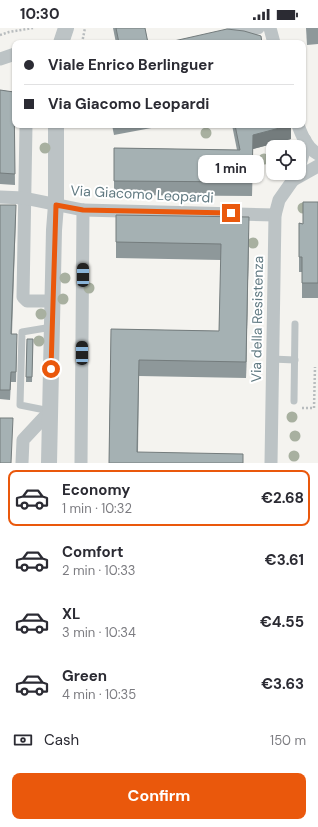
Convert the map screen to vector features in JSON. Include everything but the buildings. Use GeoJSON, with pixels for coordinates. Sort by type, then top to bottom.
{"type":"FeatureCollection","features":[{"type":"Feature","properties":{"kind":"street"},"geometry":{"type":"LineString","coordinates":[[57,28],[59,40]]}},
{"type":"Feature","properties":{"kind":"street"},"geometry":{"type":"LineString","coordinates":[[61,40],[66,28]]}},
{"type":"Feature","properties":{"kind":"street"},"geometry":{"type":"LineString","coordinates":[[213,38],[258,28]]}},
{"type":"Feature","properties":{"kind":"street"},"geometry":{"type":"LineString","coordinates":[[270,28],[273,40]]}},
{"type":"Feature","properties":{"kind":"street"},"geometry":{"type":"LineString","coordinates":[[0,59],[12,55]]}},
{"type":"Feature","properties":{"kind":"street"},"geometry":{"type":"LineString","coordinates":[[26,128],[22,297],[27,301],[52,301]]}},
{"type":"Feature","properties":{"kind":"street"},"geometry":{"type":"LineString","coordinates":[[49,463],[52,301],[56,205],[56,128]]}},
{"type":"Feature","properties":{"kind":"street"},"geometry":{"type":"LineString","coordinates":[[299,128],[305,140]]}},
{"type":"Feature","properties":{"kind":"street"},"geometry":{"type":"LineString","coordinates":[[306,141],[313,151],[318,154]]}},
{"type":"Feature","properties":{"kind":"street","name":"Via della Resistenza"},"geometry":{"type":"LineString","coordinates":[[306,172],[318,166]]}},
{"type":"Feature","properties":{"kind":"street","name":"Via della Resistenza"},"geometry":{"type":"LineString","coordinates":[[271,463],[275,215],[279,200],[292,180]]}},
{"type":"Feature","properties":{"kind":"street","name":"Via Giacomo Leopardi"},"geometry":{"type":"LineString","coordinates":[[0,197],[24,198],[83,210],[275,215]]}},
{"type":"Feature","properties":{"kind":"street"},"geometry":{"type":"LineString","coordinates":[[81,463],[83,210]]}},
{"type":"Feature","properties":{"kind":"street"},"geometry":{"type":"LineString","coordinates":[[22,463],[23,440],[50,411]]}},
{"type":"Feature","properties":{"kind":"lane"},"geometry":{"type":"LineString","coordinates":[[294,401],[296,324]]}},
{"type":"Feature","properties":{"kind":"lane"},"geometry":{"type":"LineString","coordinates":[[50,411],[20,405],[22,332],[52,328]]}},
{"type":"Feature","properties":{"kind":"lane"},"geometry":{"type":"LineString","coordinates":[[272,358],[295,360]]}},
{"type":"Feature","properties":{"kind":"path"},"geometry":{"type":"LineString","coordinates":[[0,35],[33,28]]}},
{"type":"Feature","properties":{"kind":"path"},"geometry":{"type":"LineString","coordinates":[[83,40],[85,28]]}},
{"type":"Feature","properties":{"kind":"path"},"geometry":{"type":"LineString","coordinates":[[299,408],[314,408],[315,367]]}},
{"type":"Feature","properties":{"kind":"route"},"geometry":{"type":"LineString","coordinates":[[51,369],[54,230],[56,205],[83,210],[231,213]]}}]}
